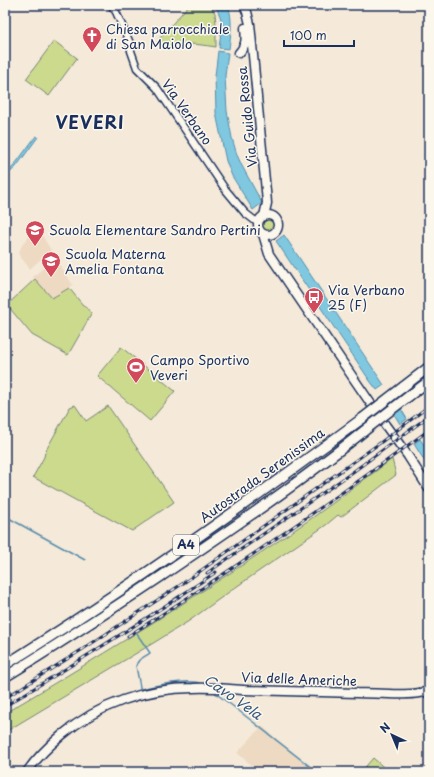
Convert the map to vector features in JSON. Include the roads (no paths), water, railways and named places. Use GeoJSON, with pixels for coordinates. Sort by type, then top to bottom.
{"type":"FeatureCollection","features":[{"type":"Feature","properties":{"kind":"highway","name":"Autostrada Serenissima"},"geometry":{"type":"LineString","coordinates":[[5,664],[33,648],[128,585],[271,485],[429,367]]}},
{"type":"Feature","properties":{"kind":"highway","name":"Autostrada Serenissima"},"geometry":{"type":"LineString","coordinates":[[5,677],[104,614],[236,526],[330,458],[429,381]]}},
{"type":"Feature","properties":{"kind":"highway"},"geometry":{"type":"LineString","coordinates":[[241,502],[271,485]]}},
{"type":"Feature","properties":{"kind":"highway"},"geometry":{"type":"LineString","coordinates":[[5,658],[120,583]]}},
{"type":"Feature","properties":{"kind":"main road"},"geometry":{"type":"LineString","coordinates":[[239,53],[244,47],[246,41],[243,5]]}},
{"type":"Feature","properties":{"kind":"main road","name":"Via Guido Rossa"},"geometry":{"type":"LineString","coordinates":[[243,5],[247,12],[250,24],[268,216]]}},
{"type":"Feature","properties":{"kind":"main road"},"geometry":{"type":"LineString","coordinates":[[290,285],[272,252],[270,244],[272,234],[276,230],[277,224],[275,219],[268,216],[259,220],[258,223],[259,230],[263,234],[268,254],[408,456],[429,489]]}},
{"type":"Feature","properties":{"kind":"main road"},"geometry":{"type":"LineString","coordinates":[[263,234],[272,234]]}},
{"type":"Feature","properties":{"kind":"main road","name":"Via delle Americhe"},"geometry":{"type":"LineString","coordinates":[[27,772],[43,751],[91,714],[115,703],[139,695],[162,690],[209,688],[403,694],[423,693],[429,691]]}},
{"type":"Feature","properties":{"kind":"street","name":"Via Verbano"},"geometry":{"type":"LineString","coordinates":[[111,5],[116,12],[130,43],[137,68],[157,88],[234,201],[245,213],[258,223]]}},
{"type":"Feature","properties":{"kind":"water"},"geometry":{"type":"Polygon","coordinates":[[[215,5],[228,5],[230,10],[231,32],[229,49],[219,48],[222,23],[215,5]]]}},
{"type":"Feature","properties":{"kind":"water"},"geometry":{"type":"Polygon","coordinates":[[[218,51],[228,53],[225,76],[227,111],[232,138],[242,166],[262,203],[253,210],[232,176],[226,161],[216,113],[215,76],[218,51]]]}},
{"type":"Feature","properties":{"kind":"water"},"geometry":{"type":"Polygon","coordinates":[[[36,136],[38,137],[16,167],[5,177],[5,174],[13,167],[36,136]]]}},
{"type":"Feature","properties":{"kind":"water"},"geometry":{"type":"Polygon","coordinates":[[[284,235],[384,385],[377,390],[276,241],[284,235]]]}},
{"type":"Feature","properties":{"kind":"water"},"geometry":{"type":"Polygon","coordinates":[[[401,409],[407,419],[400,424],[394,414],[401,409]]]}},
{"type":"Feature","properties":{"kind":"water"},"geometry":{"type":"Polygon","coordinates":[[[420,439],[429,452],[429,468],[414,444],[420,439]]]}},
{"type":"Feature","properties":{"kind":"waterway","name":"Cavo Vela"},"geometry":{"type":"LineString","coordinates":[[5,516],[85,560]]}},
{"type":"Feature","properties":{"kind":"waterway","name":"Cavo Vela"},"geometry":{"type":"LineString","coordinates":[[137,634],[150,653],[140,660],[136,666],[141,689],[181,682],[197,682],[202,684]]}},
{"type":"Feature","properties":{"kind":"waterway","name":"Cavo Vela"},"geometry":{"type":"LineString","coordinates":[[214,692],[317,772]]}},
{"type":"Feature","properties":{"kind":"railway"},"geometry":{"type":"LineString","coordinates":[[5,698],[182,584],[380,443],[429,406]]}},
{"type":"Feature","properties":{"kind":"railway"},"geometry":{"type":"LineString","coordinates":[[207,573],[350,474],[429,416]]}},
{"type":"Feature","properties":{"kind":"railway"},"geometry":{"type":"LineString","coordinates":[[128,636],[205,587],[280,536],[429,430]]}},
{"type":"Feature","properties":{"kind":"railway"},"geometry":{"type":"LineString","coordinates":[[5,706],[164,607],[216,572]]}},
{"type":"Feature","properties":{"kind":"place","name":"Chiesa parrocchiale di San Maiolo"},"geometry":{"type":"Point","coordinates":[92,53]}},
{"type":"Feature","properties":{"kind":"place","name":"Scuola Elementare Sandro Pertini"},"geometry":{"type":"Point","coordinates":[35,247]}},
{"type":"Feature","properties":{"kind":"place","name":"Scuola Materna Amelia Fontana"},"geometry":{"type":"Point","coordinates":[51,278]}},
{"type":"Feature","properties":{"kind":"place","name":"Via Verbano 25 (F)"},"geometry":{"type":"Point","coordinates":[314,314]}},
{"type":"Feature","properties":{"kind":"place","name":"Campo Sportivo Veveri"},"geometry":{"type":"Point","coordinates":[136,384]}},
{"type":"Feature","properties":{"kind":"district","name":"VEVERI"},"geometry":{"type":"Point","coordinates":[90,123]}}]}
